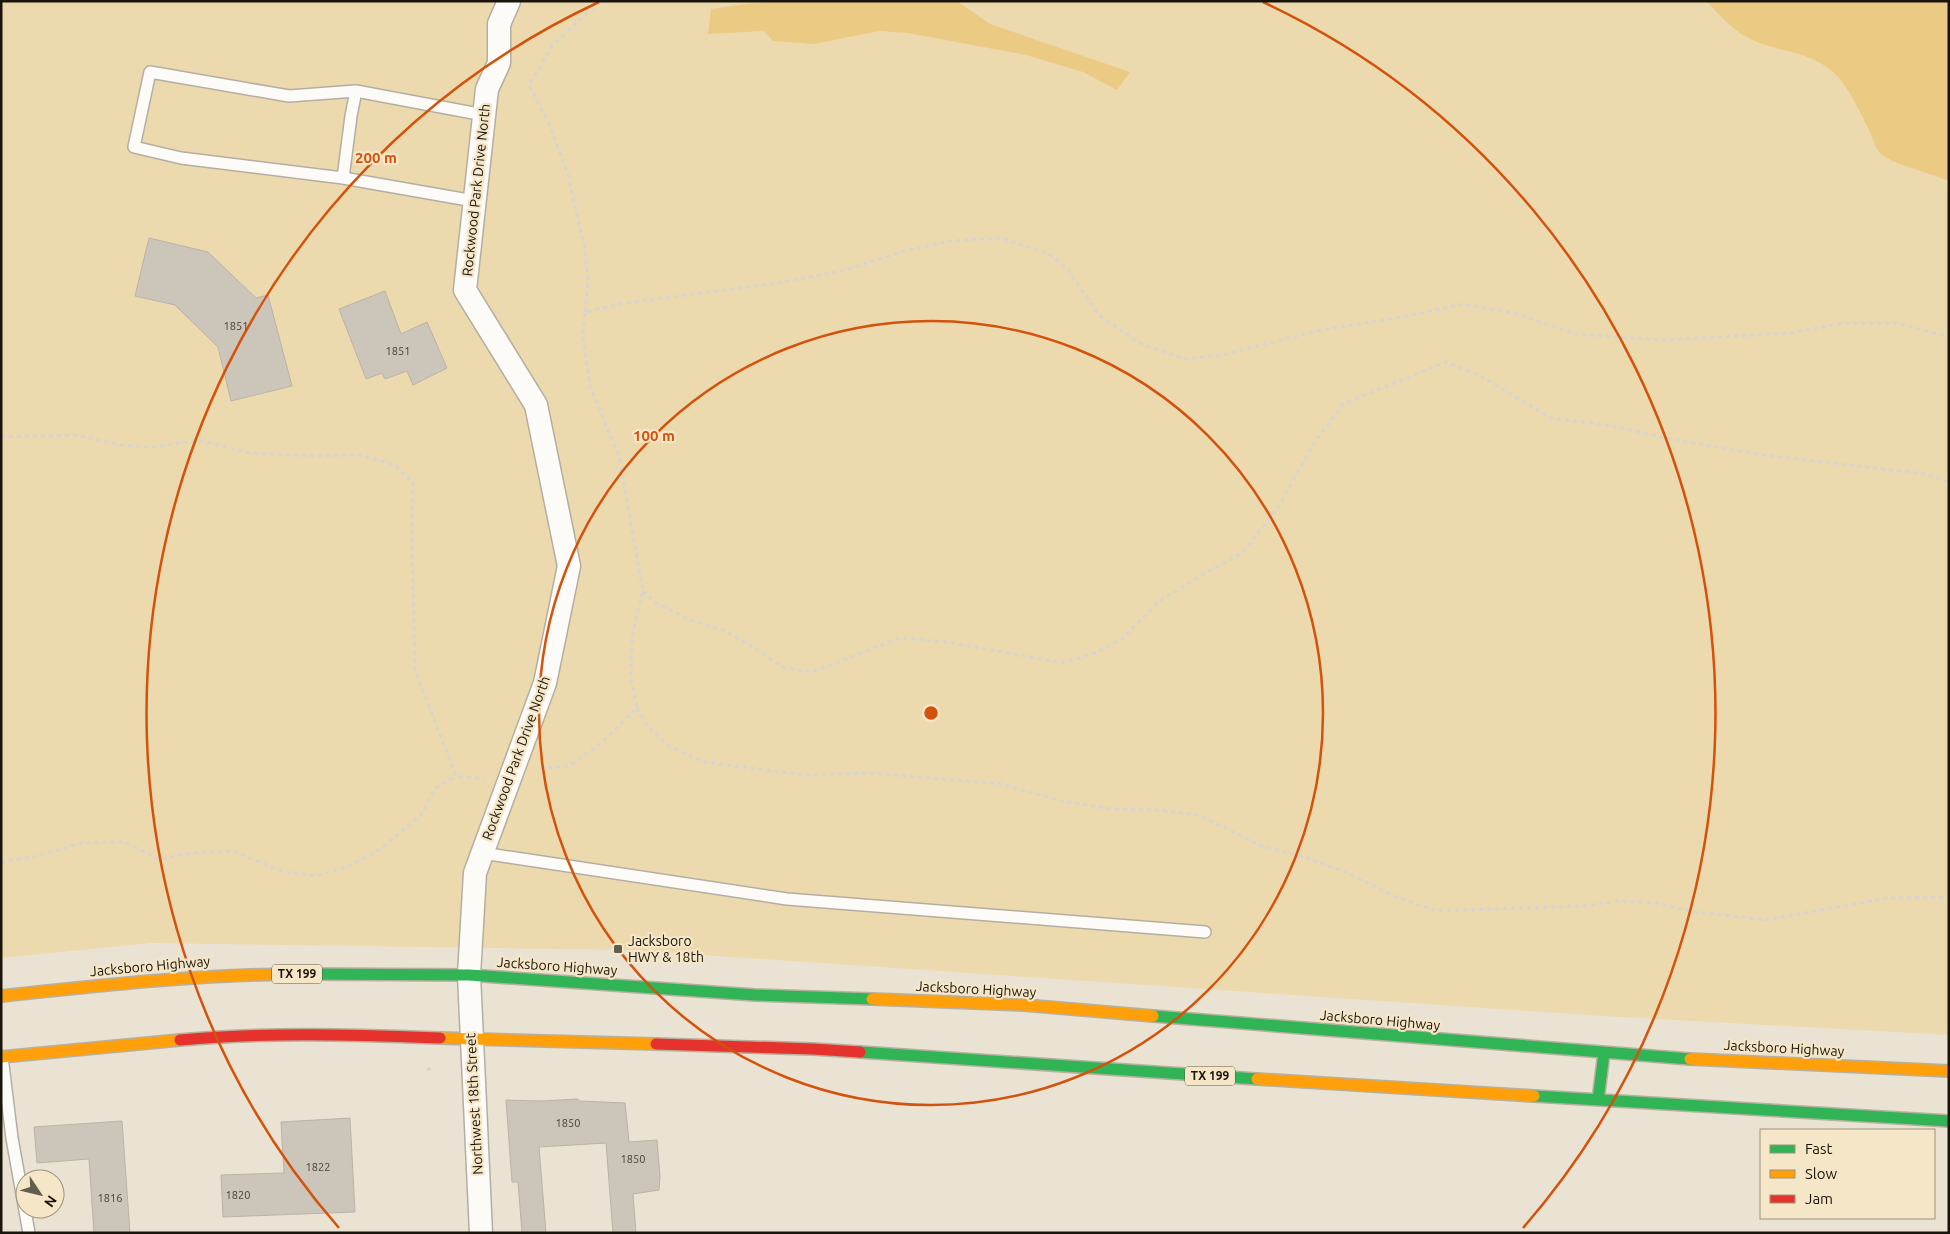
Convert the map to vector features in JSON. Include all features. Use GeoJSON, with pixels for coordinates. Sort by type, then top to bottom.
{"type":"FeatureCollection","features":[{"type":"Feature","properties":{"kind":"main road","name":"Jacksboro Highway"},"geometry":{"type":"LineString","coordinates":[[1,996],[126,982],[244,974],[469,975],[755,995],[1024,1005],[1659,1058],[1949,1071]]}},
{"type":"Feature","properties":{"kind":"main road","name":"TX 199"},"geometry":{"type":"LineString","coordinates":[[1,1057],[224,1036],[309,1034],[813,1049],[1188,1075],[1949,1121]]}},
{"type":"Feature","properties":{"kind":"main road"},"geometry":{"type":"LineString","coordinates":[[1598,1100],[1604,1053]]}},
{"type":"Feature","properties":{"kind":"street","name":"Rockwood Park Drive North"},"geometry":{"type":"LineString","coordinates":[[469,975],[475,873],[545,683],[569,566],[536,405],[465,290],[487,88],[499,64],[499,24],[509,1]]}},
{"type":"Feature","properties":{"kind":"street","name":"Northwest 18th Street"},"geometry":{"type":"LineString","coordinates":[[469,975],[481,1233]]}},
{"type":"Feature","properties":{"kind":"lane"},"geometry":{"type":"LineString","coordinates":[[474,200],[343,178],[181,158],[134,147],[150,72],[289,96],[356,90],[484,115]]}},
{"type":"Feature","properties":{"kind":"lane"},"geometry":{"type":"LineString","coordinates":[[343,178],[356,90]]}},
{"type":"Feature","properties":{"kind":"lane"},"geometry":{"type":"LineString","coordinates":[[482,853],[787,899],[1205,932]]}},
{"type":"Feature","properties":{"kind":"lane"},"geometry":{"type":"LineString","coordinates":[[1,1057],[28,1233]]}},
{"type":"Feature","properties":{"kind":"path"},"geometry":{"type":"LineString","coordinates":[[612,1],[598,3],[552,46],[529,85],[550,126],[568,175],[584,245],[588,281],[583,336],[590,387],[619,456],[643,590],[632,635],[631,680],[637,708],[645,723],[667,745],[704,762],[806,775],[870,773],[1001,784],[1062,801],[1112,809],[1157,810],[1199,815],[1262,846],[1304,857],[1348,873],[1394,896],[1437,911],[1584,906],[1617,901],[1657,903],[1696,912],[1766,920],[1888,898],[1949,897]]}},
{"type":"Feature","properties":{"kind":"path"},"geometry":{"type":"LineString","coordinates":[[585,312],[619,304],[778,283],[842,272],[905,251],[950,241],[1001,238],[1049,254],[1067,269],[1100,316],[1141,344],[1185,359],[1222,355],[1320,330],[1397,318],[1463,304],[1513,313],[1576,334],[1663,340],[1790,332],[1845,323],[1897,323],[1949,337]]}},
{"type":"Feature","properties":{"kind":"path"},"geometry":{"type":"LineString","coordinates":[[643,590],[656,603],[690,620],[723,630],[750,644],[784,668],[812,672],[900,638],[948,642],[1062,663],[1095,654],[1122,639],[1158,602],[1242,553],[1277,509],[1314,443],[1343,404],[1446,362],[1481,376],[1550,418],[1606,425],[1763,455],[1926,474],[1949,482]]}},
{"type":"Feature","properties":{"kind":"path"},"geometry":{"type":"LineString","coordinates":[[1,437],[75,435],[121,445],[154,447],[199,440],[252,454],[360,455],[395,465],[413,482],[412,544],[415,670],[456,776]]}},
{"type":"Feature","properties":{"kind":"path"},"geometry":{"type":"LineString","coordinates":[[1,862],[38,856],[82,843],[125,842],[158,859],[192,853],[232,851],[282,871],[315,876],[349,866],[379,850],[421,814],[436,788],[456,776],[487,779],[533,769],[569,766],[600,744],[637,708]]}},
{"type":"Feature","properties":{"kind":"path"},"geometry":{"type":"LineString","coordinates":[[427,1069],[432,1068]]}},
{"type":"Feature","properties":{"kind":"shaded area"},"geometry":{"type":"Polygon","coordinates":[[[1,1],[1949,1],[1949,1035],[1603,1016],[629,950],[151,943],[1,958],[1,1]]]}},
{"type":"Feature","properties":{"kind":"shaded area"},"geometry":{"type":"Polygon","coordinates":[[[783,1],[957,1],[990,24],[1130,72],[1117,90],[1083,72],[1026,55],[908,33],[879,31],[814,44],[773,41],[764,31],[708,34],[711,9],[783,1]]]}},
{"type":"Feature","properties":{"kind":"shaded area"},"geometry":{"type":"Polygon","coordinates":[[[1706,1],[1949,1],[1949,181],[1884,156],[1877,149],[1850,93],[1836,75],[1815,60],[1754,41],[1743,35],[1706,1]]]}},
{"type":"Feature","properties":{"kind":"building"},"geometry":{"type":"Polygon","coordinates":[[[149,238],[208,252],[256,298],[268,295],[292,386],[231,401],[218,347],[175,305],[135,296],[149,238]]]}},
{"type":"Feature","properties":{"kind":"building"},"geometry":{"type":"Polygon","coordinates":[[[385,291],[401,334],[427,322],[447,368],[413,385],[407,371],[385,379],[382,373],[366,379],[339,309],[385,291]]]}},
{"type":"Feature","properties":{"kind":"building"},"geometry":{"type":"Polygon","coordinates":[[[578,1099],[579,1101],[625,1103],[629,1142],[657,1140],[660,1176],[659,1190],[633,1194],[636,1233],[613,1233],[606,1143],[539,1147],[546,1233],[522,1233],[518,1182],[512,1182],[506,1100],[578,1099]]]}},
{"type":"Feature","properties":{"kind":"building"},"geometry":{"type":"Polygon","coordinates":[[[350,1118],[355,1212],[223,1217],[221,1175],[284,1173],[281,1122],[350,1118]]]}},
{"type":"Feature","properties":{"kind":"building"},"geometry":{"type":"Polygon","coordinates":[[[122,1121],[130,1233],[94,1233],[89,1159],[37,1163],[34,1127],[122,1121]]]}},
{"type":"Feature","properties":{"kind":"traffic: fast"},"geometry":{"type":"LineString","coordinates":[[306,974],[469,975],[755,995],[872,999]]}},
{"type":"Feature","properties":{"kind":"traffic: fast"},"geometry":{"type":"LineString","coordinates":[[1153,1016],[1690,1059]]}},
{"type":"Feature","properties":{"kind":"traffic: fast"},"geometry":{"type":"LineString","coordinates":[[860,1052],[1257,1079]]}},
{"type":"Feature","properties":{"kind":"traffic: fast"},"geometry":{"type":"LineString","coordinates":[[1598,1100],[1604,1053]]}},
{"type":"Feature","properties":{"kind":"traffic: fast"},"geometry":{"type":"LineString","coordinates":[[1534,1096],[1949,1121]]}},
{"type":"Feature","properties":{"kind":"traffic: slow"},"geometry":{"type":"LineString","coordinates":[[1,996],[192,978],[306,974]]}},
{"type":"Feature","properties":{"kind":"traffic: slow"},"geometry":{"type":"LineString","coordinates":[[872,999],[1024,1005],[1153,1016]]}},
{"type":"Feature","properties":{"kind":"traffic: slow"},"geometry":{"type":"LineString","coordinates":[[440,1038],[656,1044]]}},
{"type":"Feature","properties":{"kind":"traffic: slow"},"geometry":{"type":"LineString","coordinates":[[1,1057],[180,1040]]}},
{"type":"Feature","properties":{"kind":"traffic: slow"},"geometry":{"type":"LineString","coordinates":[[1690,1059],[1949,1071]]}},
{"type":"Feature","properties":{"kind":"traffic: slow"},"geometry":{"type":"LineString","coordinates":[[1257,1079],[1534,1096]]}},
{"type":"Feature","properties":{"kind":"traffic: jam"},"geometry":{"type":"LineString","coordinates":[[180,1040],[278,1035],[440,1038]]}},
{"type":"Feature","properties":{"kind":"traffic: jam"},"geometry":{"type":"LineString","coordinates":[[656,1044],[860,1052]]}},
{"type":"Feature","properties":{"kind":"place","name":"Jacksboro HWY & 18th"},"geometry":{"type":"Point","coordinates":[618,949]}}]}
